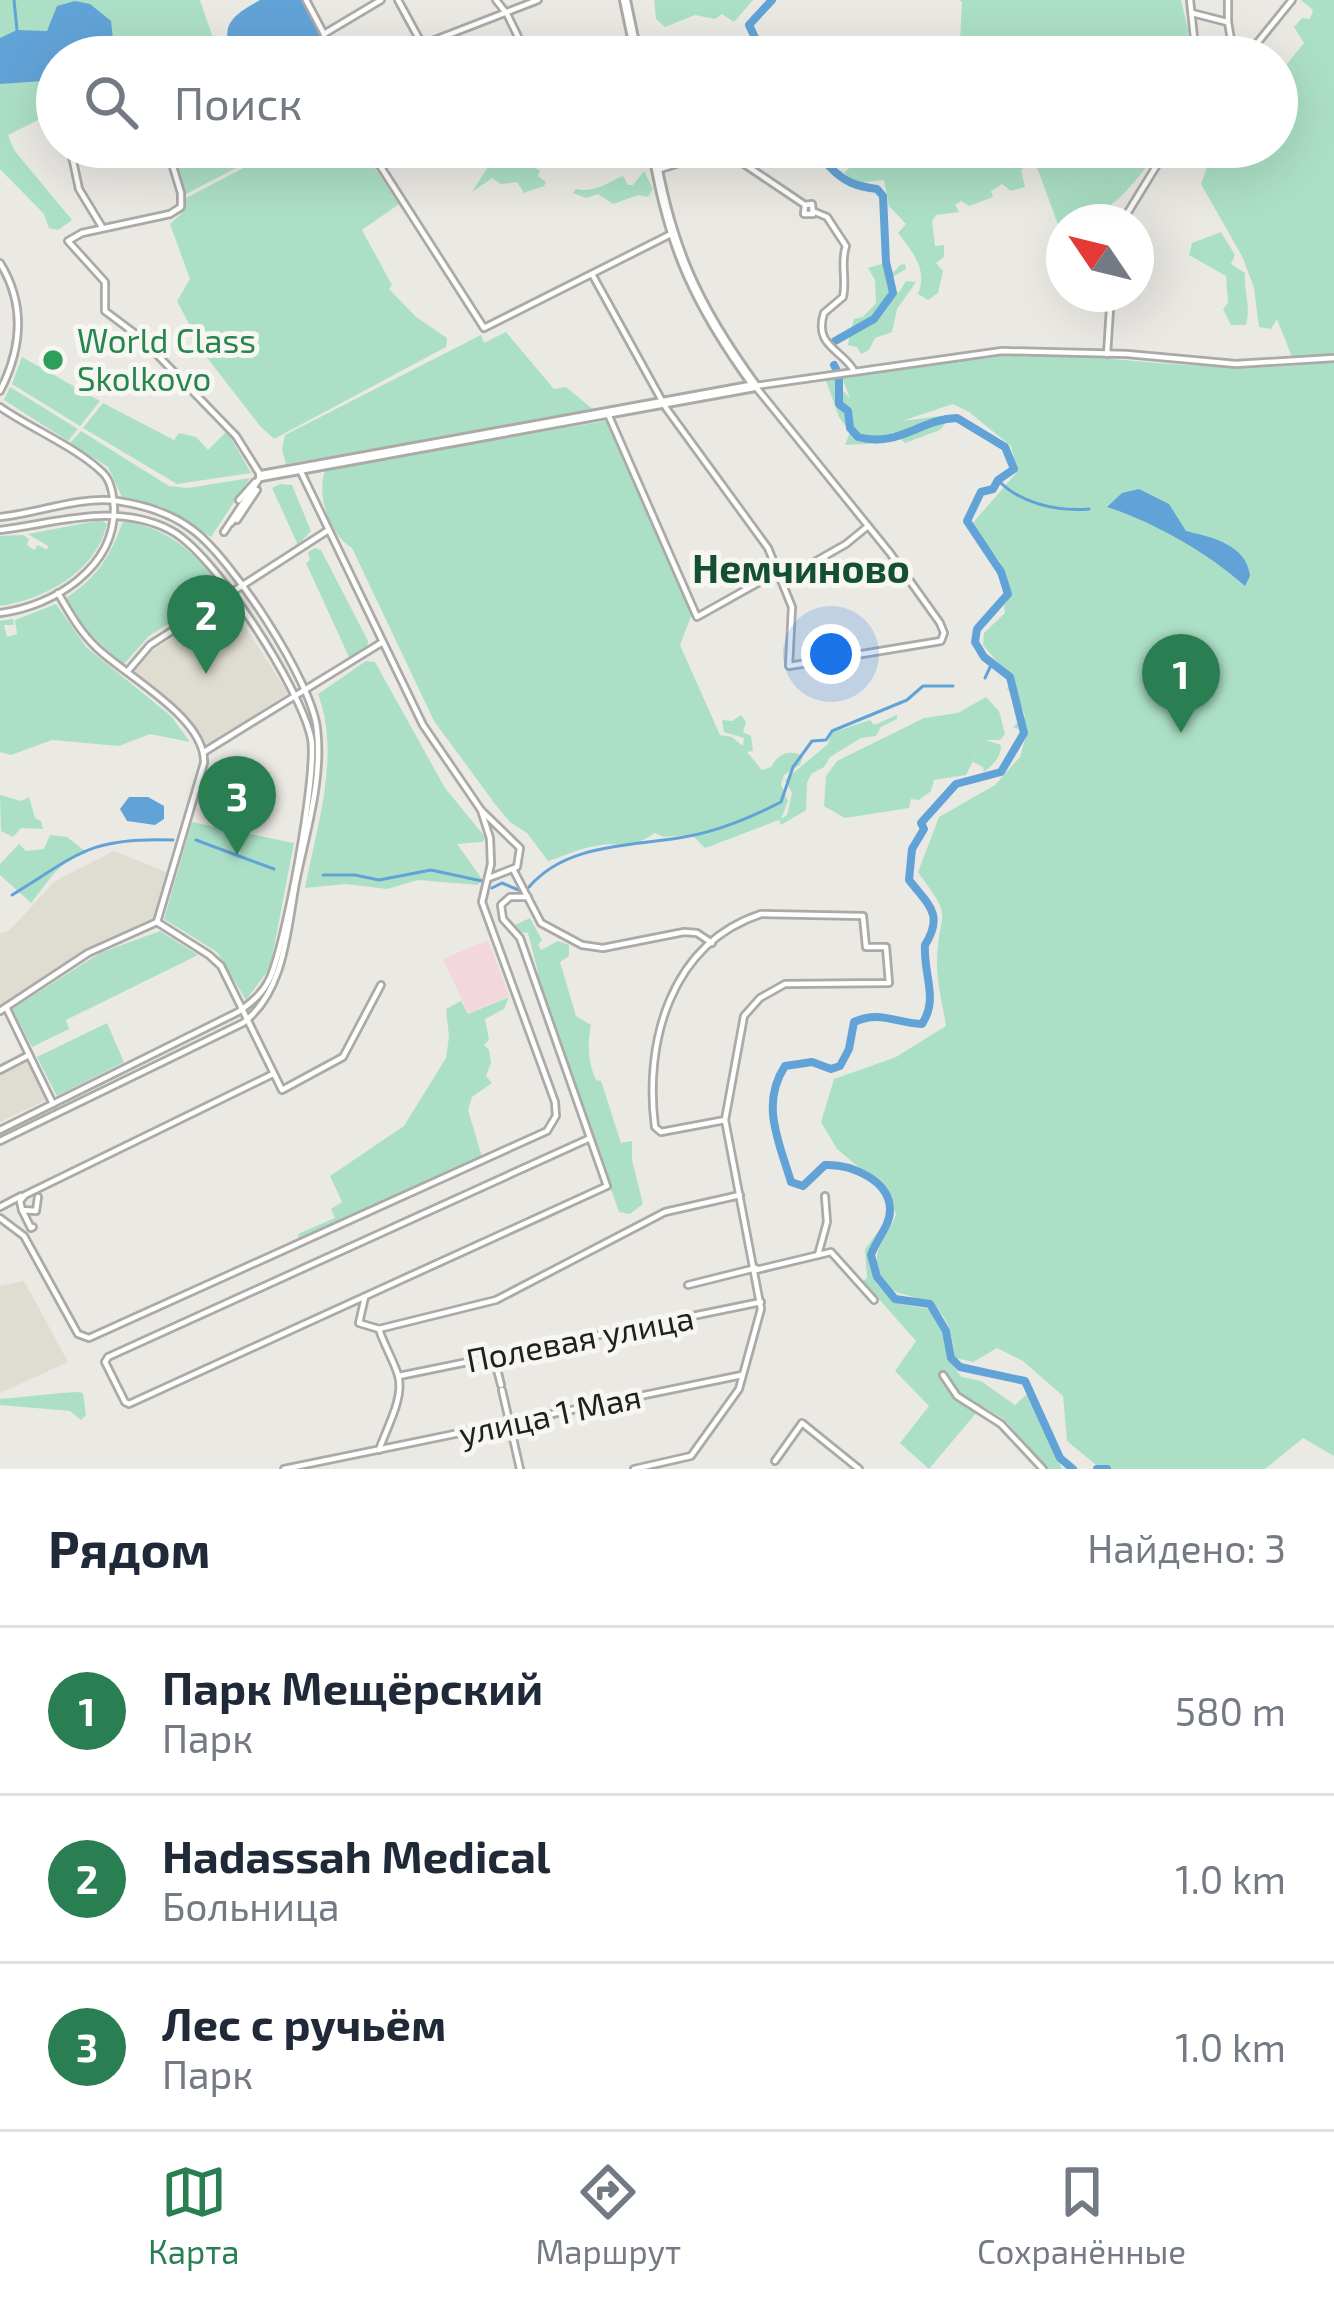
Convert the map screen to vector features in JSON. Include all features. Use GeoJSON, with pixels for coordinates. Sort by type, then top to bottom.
{"type":"FeatureCollection","features":[{"type":"Feature","properties":{"kind":"street"},"geometry":{"type":"LineString","coordinates":[[306,0],[324,34],[381,0]]}},
{"type":"Feature","properties":{"kind":"street"},"geometry":{"type":"LineString","coordinates":[[398,0],[418,36]]}},
{"type":"Feature","properties":{"kind":"street"},"geometry":{"type":"LineString","coordinates":[[496,0],[518,36]]}},
{"type":"Feature","properties":{"kind":"street"},"geometry":{"type":"LineString","coordinates":[[445,36],[538,0]]}},
{"type":"Feature","properties":{"kind":"street"},"geometry":{"type":"LineString","coordinates":[[625,0],[633,36]]}},
{"type":"Feature","properties":{"kind":"street"},"geometry":{"type":"LineString","coordinates":[[1190,0],[1194,36]]}},
{"type":"Feature","properties":{"kind":"street"},"geometry":{"type":"LineString","coordinates":[[1228,0],[1230,36]]}},
{"type":"Feature","properties":{"kind":"street"},"geometry":{"type":"LineString","coordinates":[[1263,36],[1292,0]]}},
{"type":"Feature","properties":{"kind":"street"},"geometry":{"type":"LineString","coordinates":[[1192,13],[1228,22]]}},
{"type":"Feature","properties":{"kind":"street"},"geometry":{"type":"LineString","coordinates":[[74,168],[79,189],[102,227]]}},
{"type":"Feature","properties":{"kind":"street"},"geometry":{"type":"LineString","coordinates":[[173,168],[181,207],[170,214],[102,227],[68,241],[105,283],[105,311],[141,338],[236,436],[260,478]]}},
{"type":"Feature","properties":{"kind":"street"},"geometry":{"type":"LineString","coordinates":[[380,168],[484,328],[671,234]]}},
{"type":"Feature","properties":{"kind":"street"},"geometry":{"type":"LineString","coordinates":[[592,274],[664,404],[759,535],[779,571],[793,616],[789,666],[940,640],[944,630],[940,622],[755,386],[702,308],[671,234],[656,170],[662,168]]}},
{"type":"Feature","properties":{"kind":"street"},"geometry":{"type":"LineString","coordinates":[[752,168],[805,205],[814,205],[846,246],[843,298],[824,313],[820,333],[826,344],[850,362],[849,371]]}},
{"type":"Feature","properties":{"kind":"street"},"geometry":{"type":"LineString","coordinates":[[1133,204],[1155,168]]}},
{"type":"Feature","properties":{"kind":"street"},"geometry":{"type":"LineString","coordinates":[[0,263],[14,292],[19,329],[0,391]]}},
{"type":"Feature","properties":{"kind":"street"},"geometry":{"type":"LineString","coordinates":[[1107,354],[1110,312]]}},
{"type":"Feature","properties":{"kind":"street"},"geometry":{"type":"LineString","coordinates":[[212,547],[260,478],[298,467],[755,386],[1002,351],[1236,364],[1334,358]]}},
{"type":"Feature","properties":{"kind":"street"},"geometry":{"type":"LineString","coordinates":[[0,407],[100,471],[109,482],[114,514],[100,558],[58,593],[34,606],[0,613]]}},
{"type":"Feature","properties":{"kind":"street"},"geometry":{"type":"LineString","coordinates":[[608,414],[697,616],[779,571]]}},
{"type":"Feature","properties":{"kind":"street"},"geometry":{"type":"LineString","coordinates":[[298,467],[423,725],[481,810],[522,853],[513,870]]}},
{"type":"Feature","properties":{"kind":"street"},"geometry":{"type":"LineString","coordinates":[[0,517],[113,501],[169,515],[212,547],[307,689],[318,748],[313,801],[269,996],[248,1020],[3,1141]]}},
{"type":"Feature","properties":{"kind":"street"},"geometry":{"type":"LineString","coordinates":[[0,530],[114,514],[176,533],[203,556],[296,696],[310,736],[312,778],[275,965],[262,991],[242,1009],[0,1130]]}},
{"type":"Feature","properties":{"kind":"street"},"geometry":{"type":"LineString","coordinates":[[783,580],[868,526]]}},
{"type":"Feature","properties":{"kind":"street"},"geometry":{"type":"LineString","coordinates":[[127,672],[150,645],[329,530]]}},
{"type":"Feature","properties":{"kind":"street"},"geometry":{"type":"LineString","coordinates":[[58,593],[91,642],[175,711],[204,752]]}},
{"type":"Feature","properties":{"kind":"street"},"geometry":{"type":"LineString","coordinates":[[157,922],[204,752],[381,643]]}},
{"type":"Feature","properties":{"kind":"street"},"geometry":{"type":"LineString","coordinates":[[0,1218],[24,1236],[84,1338],[547,1131],[556,1116],[555,1102],[482,902],[491,847],[481,810]]}},
{"type":"Feature","properties":{"kind":"street"},"geometry":{"type":"LineString","coordinates":[[491,847],[509,839]]}},
{"type":"Feature","properties":{"kind":"street"},"geometry":{"type":"LineString","coordinates":[[491,864],[501,871]]}},
{"type":"Feature","properties":{"kind":"street"},"geometry":{"type":"LineString","coordinates":[[488,878],[513,870]]}},
{"type":"Feature","properties":{"kind":"street"},"geometry":{"type":"LineString","coordinates":[[513,870],[542,923],[589,947],[684,932],[712,943]]}},
{"type":"Feature","properties":{"kind":"street"},"geometry":{"type":"LineString","coordinates":[[528,897],[510,897],[500,905],[501,911],[520,938],[588,1139],[608,1184],[605,1188],[125,1402],[106,1362],[588,1139]]}},
{"type":"Feature","properties":{"kind":"street"},"geometry":{"type":"LineString","coordinates":[[634,1469],[691,1456],[745,1375],[761,1302],[724,1120],[744,1016],[760,998],[785,984],[889,983],[886,947],[866,947],[863,916],[761,914],[712,943],[685,974],[658,1025],[651,1058],[656,1131],[724,1120]]}},
{"type":"Feature","properties":{"kind":"street"},"geometry":{"type":"LineString","coordinates":[[157,922],[216,959],[282,1090],[339,1061],[381,986]]}},
{"type":"Feature","properties":{"kind":"street"},"geometry":{"type":"LineString","coordinates":[[53,1104],[3,1009],[88,952],[157,922]]}},
{"type":"Feature","properties":{"kind":"street"},"geometry":{"type":"LineString","coordinates":[[0,1070],[29,1055]]}},
{"type":"Feature","properties":{"kind":"street"},"geometry":{"type":"LineString","coordinates":[[127,1068],[132,1079]]}},
{"type":"Feature","properties":{"kind":"street"},"geometry":{"type":"LineString","coordinates":[[2,1206],[274,1074]]}},
{"type":"Feature","properties":{"kind":"street"},"geometry":{"type":"LineString","coordinates":[[25,1195],[22,1209],[31,1228],[38,1197]]}},
{"type":"Feature","properties":{"kind":"street"},"geometry":{"type":"LineString","coordinates":[[365,1297],[358,1323],[380,1329],[496,1300],[665,1213],[740,1196]]}},
{"type":"Feature","properties":{"kind":"street"},"geometry":{"type":"LineString","coordinates":[[818,1255],[827,1222],[825,1196]]}},
{"type":"Feature","properties":{"kind":"street"},"geometry":{"type":"LineString","coordinates":[[2,1206],[14,1203],[29,1213],[38,1208]]}},
{"type":"Feature","properties":{"kind":"street"},"geometry":{"type":"LineString","coordinates":[[688,1285],[835,1253],[874,1300]]}},
{"type":"Feature","properties":{"kind":"street","name":"Полевая улица"},"geometry":{"type":"LineString","coordinates":[[399,1376],[761,1302]]}},
{"type":"Feature","properties":{"kind":"street"},"geometry":{"type":"LineString","coordinates":[[379,1450],[398,1397],[399,1376],[387,1357],[380,1329]]}},
{"type":"Feature","properties":{"kind":"street"},"geometry":{"type":"LineString","coordinates":[[494,1357],[520,1469]]}},
{"type":"Feature","properties":{"kind":"street","name":"улица 1 Мая"},"geometry":{"type":"LineString","coordinates":[[284,1469],[745,1375]]}},
{"type":"Feature","properties":{"kind":"street"},"geometry":{"type":"LineString","coordinates":[[943,1375],[956,1396],[997,1420],[1043,1469]]}},
{"type":"Feature","properties":{"kind":"street"},"geometry":{"type":"LineString","coordinates":[[775,1461],[802,1423],[859,1469]]}},
{"type":"Feature","properties":{"kind":"shaded area"},"geometry":{"type":"Polygon","coordinates":[[[229,602],[288,693],[208,745],[172,703],[134,672],[149,653],[229,602]]]}},
{"type":"Feature","properties":{"kind":"shaded area"},"geometry":{"type":"Polygon","coordinates":[[[114,851],[171,874],[157,919],[94,945],[0,1007],[0,934],[10,930],[55,881],[114,851]]]}},
{"type":"Feature","properties":{"kind":"shaded area"},"geometry":{"type":"Polygon","coordinates":[[[488,940],[509,996],[468,1013],[443,959],[488,940]]]}},
{"type":"Feature","properties":{"kind":"shaded area"},"geometry":{"type":"Polygon","coordinates":[[[27,1060],[48,1099],[0,1122],[0,1074],[27,1060]]]}},
{"type":"Feature","properties":{"kind":"shaded area"},"geometry":{"type":"Polygon","coordinates":[[[24,1281],[68,1362],[0,1393],[0,1286],[24,1281]]]}},
{"type":"Feature","properties":{"kind":"green space"},"geometry":{"type":"Polygon","coordinates":[[[0,0],[200,0],[212,36],[36,36],[36,121],[8,135],[14,150],[72,220],[58,230],[49,228],[44,214],[0,169],[0,0]]]}},
{"type":"Feature","properties":{"kind":"green space"},"geometry":{"type":"Polygon","coordinates":[[[654,0],[753,0],[734,22],[722,14],[715,19],[695,15],[665,27],[656,19],[654,0]]]}},
{"type":"Feature","properties":{"kind":"green space"},"geometry":{"type":"Polygon","coordinates":[[[959,0],[1181,0],[1188,36],[960,36],[959,0]]]}},
{"type":"Feature","properties":{"kind":"green space"},"geometry":{"type":"Polygon","coordinates":[[[1301,0],[1334,0],[1334,1456],[1303,1438],[1265,1469],[1101,1469],[1067,1441],[1063,1396],[1023,1361],[997,1348],[973,1362],[955,1358],[950,1331],[940,1312],[882,1281],[878,1251],[896,1214],[888,1192],[837,1149],[821,1122],[834,1079],[896,1057],[946,1026],[937,967],[941,907],[918,872],[939,817],[995,785],[1020,757],[1027,732],[1013,727],[1025,716],[1018,697],[1007,689],[1012,679],[983,645],[984,633],[1005,613],[1011,595],[1000,562],[972,524],[1017,472],[1011,446],[953,404],[902,421],[940,416],[946,423],[940,430],[905,443],[893,432],[886,443],[845,445],[850,432],[839,417],[825,378],[838,377],[850,398],[841,375],[986,355],[1227,367],[1300,365],[1301,356],[1292,357],[1277,319],[1271,329],[1259,327],[1254,288],[1243,258],[1201,184],[1207,168],[1298,168],[1298,50],[1304,43],[1294,27],[1302,18],[1310,19],[1313,10],[1301,0]]]}},
{"type":"Feature","properties":{"kind":"green space"},"geometry":{"type":"Polygon","coordinates":[[[175,168],[236,168],[184,195],[175,168]]]}},
{"type":"Feature","properties":{"kind":"green space"},"geometry":{"type":"Polygon","coordinates":[[[244,168],[375,168],[399,204],[362,230],[392,285],[389,289],[416,317],[447,338],[446,347],[274,439],[187,332],[189,324],[177,301],[190,279],[170,224],[181,214],[186,198],[244,168]]]}},
{"type":"Feature","properties":{"kind":"green space"},"geometry":{"type":"Polygon","coordinates":[[[487,168],[536,168],[546,182],[524,193],[517,182],[501,184],[492,178],[472,192],[487,168]]]}},
{"type":"Feature","properties":{"kind":"green space"},"geometry":{"type":"Polygon","coordinates":[[[849,168],[1024,168],[1025,187],[1011,191],[1002,184],[991,191],[993,197],[969,206],[961,201],[955,205],[959,212],[936,215],[932,221],[935,246],[944,245],[944,257],[936,263],[943,271],[938,293],[928,300],[918,294],[920,269],[898,233],[906,224],[889,206],[884,180],[855,183],[844,173],[849,168]]]}},
{"type":"Feature","properties":{"kind":"green space"},"geometry":{"type":"Polygon","coordinates":[[[1037,168],[1145,168],[1111,204],[1050,204],[1037,168]]]}},
{"type":"Feature","properties":{"kind":"green space"},"geometry":{"type":"Polygon","coordinates":[[[644,171],[653,189],[648,197],[638,195],[613,204],[598,194],[586,198],[573,193],[623,176],[633,185],[644,171]]]}},
{"type":"Feature","properties":{"kind":"green space"},"geometry":{"type":"Polygon","coordinates":[[[1221,232],[1235,255],[1231,264],[1245,273],[1246,325],[1231,325],[1223,309],[1228,303],[1226,276],[1189,255],[1192,243],[1221,232]]]}},
{"type":"Feature","properties":{"kind":"green space"},"geometry":{"type":"Polygon","coordinates":[[[885,263],[894,272],[900,265],[905,264],[906,269],[886,281],[889,293],[899,292],[906,281],[916,282],[897,309],[892,332],[875,338],[861,354],[848,345],[853,321],[876,303],[875,280],[868,268],[885,263]]]}},
{"type":"Feature","properties":{"kind":"green space"},"geometry":{"type":"Polygon","coordinates":[[[506,332],[554,389],[566,387],[595,411],[286,464],[285,435],[481,335],[484,343],[506,332]]]}},
{"type":"Feature","properties":{"kind":"green space"},"geometry":{"type":"Polygon","coordinates":[[[22,357],[100,401],[80,426],[12,384],[22,357]]]}},
{"type":"Feature","properties":{"kind":"green space"},"geometry":{"type":"Polygon","coordinates":[[[10,387],[78,429],[68,441],[4,400],[10,387]]]}},
{"type":"Feature","properties":{"kind":"green space"},"geometry":{"type":"Polygon","coordinates":[[[103,403],[174,440],[179,433],[196,437],[208,450],[227,431],[251,473],[177,484],[83,428],[103,403]]]}},
{"type":"Feature","properties":{"kind":"green space"},"geometry":{"type":"Polygon","coordinates":[[[606,421],[692,614],[680,645],[720,735],[743,746],[744,738],[724,732],[722,720],[741,715],[746,722],[743,732],[751,736],[753,751],[747,752],[762,770],[784,754],[803,756],[800,765],[784,775],[781,784],[788,801],[781,819],[787,815],[792,793],[785,780],[828,744],[831,733],[870,720],[874,725],[897,715],[897,719],[881,727],[876,736],[861,738],[830,757],[811,774],[806,810],[781,825],[779,820],[705,848],[692,835],[655,833],[630,845],[590,847],[548,861],[527,833],[495,804],[434,721],[352,548],[331,523],[323,501],[323,478],[326,468],[606,421]]]}},
{"type":"Feature","properties":{"kind":"green space"},"geometry":{"type":"Polygon","coordinates":[[[81,431],[169,486],[188,488],[250,478],[211,537],[160,506],[122,497],[108,467],[70,443],[81,431]]]}},
{"type":"Feature","properties":{"kind":"green space"},"geometry":{"type":"Polygon","coordinates":[[[292,485],[311,531],[298,545],[272,488],[292,485]]]}},
{"type":"Feature","properties":{"kind":"green space"},"geometry":{"type":"Polygon","coordinates":[[[102,520],[107,524],[101,541],[80,569],[51,590],[0,606],[0,536],[23,535],[34,550],[38,545],[47,550],[48,546],[28,534],[102,520]]]}},
{"type":"Feature","properties":{"kind":"green space"},"geometry":{"type":"Polygon","coordinates":[[[123,521],[180,544],[221,590],[149,636],[123,665],[86,630],[66,598],[102,564],[123,521]]]}},
{"type":"Feature","properties":{"kind":"green space"},"geometry":{"type":"Polygon","coordinates":[[[321,550],[368,641],[367,648],[349,657],[306,563],[308,552],[321,550]]]}},
{"type":"Feature","properties":{"kind":"green space"},"geometry":{"type":"Polygon","coordinates":[[[56,604],[86,647],[171,716],[190,742],[150,734],[119,746],[52,740],[11,755],[0,752],[0,621],[13,619],[14,625],[4,625],[7,637],[17,634],[15,620],[56,604]]]}},
{"type":"Feature","properties":{"kind":"green space"},"geometry":{"type":"Polygon","coordinates":[[[366,661],[375,662],[445,788],[486,838],[457,844],[482,879],[478,885],[418,880],[387,889],[346,884],[305,888],[327,766],[325,717],[318,694],[366,661]]]}},
{"type":"Feature","properties":{"kind":"green space"},"geometry":{"type":"Polygon","coordinates":[[[986,697],[999,711],[1005,734],[1000,740],[986,740],[1001,745],[996,760],[984,772],[973,762],[979,749],[966,775],[934,780],[931,791],[919,800],[911,799],[909,808],[845,818],[824,806],[826,776],[837,761],[924,718],[958,713],[986,697]]]}},
{"type":"Feature","properties":{"kind":"green space"},"geometry":{"type":"Polygon","coordinates":[[[0,795],[21,801],[29,797],[43,829],[21,828],[13,837],[1,831],[0,795]]]}},
{"type":"Feature","properties":{"kind":"green space"},"geometry":{"type":"Polygon","coordinates":[[[192,822],[294,843],[270,968],[246,1000],[217,952],[164,919],[192,822]]]}},
{"type":"Feature","properties":{"kind":"green space"},"geometry":{"type":"Polygon","coordinates":[[[50,835],[67,837],[87,853],[55,872],[31,903],[0,875],[0,864],[19,844],[26,851],[44,849],[50,835]]]}},
{"type":"Feature","properties":{"kind":"green space"},"geometry":{"type":"Polygon","coordinates":[[[530,918],[542,940],[541,950],[558,941],[569,945],[569,956],[560,962],[576,1016],[591,1025],[593,1073],[601,1081],[621,1143],[632,1141],[643,1204],[630,1214],[619,1212],[535,976],[538,972],[528,933],[519,932],[515,925],[530,918]]]}},
{"type":"Feature","properties":{"kind":"green space"},"geometry":{"type":"Polygon","coordinates":[[[160,931],[198,955],[66,1020],[69,1029],[32,1047],[12,1009],[100,953],[160,931]]]}},
{"type":"Feature","properties":{"kind":"green space"},"geometry":{"type":"Polygon","coordinates":[[[509,997],[504,1009],[485,1019],[489,1040],[484,1045],[491,1063],[486,1076],[492,1083],[472,1097],[468,1110],[482,1157],[299,1242],[298,1234],[335,1218],[331,1209],[342,1202],[330,1176],[404,1126],[446,1058],[446,1009],[461,1001],[468,1014],[509,997]]]}},
{"type":"Feature","properties":{"kind":"green space"},"geometry":{"type":"Polygon","coordinates":[[[107,1023],[124,1062],[57,1096],[37,1057],[107,1023]]]}},
{"type":"Feature","properties":{"kind":"green space"},"geometry":{"type":"Polygon","coordinates":[[[884,1224],[870,1254],[877,1284],[897,1303],[933,1310],[962,1377],[981,1381],[1015,1405],[1026,1395],[1033,1397],[1062,1469],[1048,1469],[1004,1419],[982,1406],[929,1469],[900,1443],[929,1406],[895,1371],[916,1341],[863,1281],[867,1278],[865,1249],[884,1224]]]}},
{"type":"Feature","properties":{"kind":"green space"},"geometry":{"type":"Polygon","coordinates":[[[79,1392],[86,1415],[81,1420],[70,1411],[0,1405],[0,1399],[79,1392]]]}},
{"type":"Feature","properties":{"kind":"water"},"geometry":{"type":"Polygon","coordinates":[[[260,0],[303,0],[319,36],[227,36],[230,22],[260,0]]]}},
{"type":"Feature","properties":{"kind":"water"},"geometry":{"type":"Polygon","coordinates":[[[75,1],[90,4],[111,21],[113,36],[36,36],[36,81],[0,84],[0,38],[17,30],[47,31],[57,6],[75,1]]]}},
{"type":"Feature","properties":{"kind":"water"},"geometry":{"type":"Polygon","coordinates":[[[1139,489],[1169,504],[1186,531],[1235,550],[1247,565],[1250,576],[1245,586],[1180,540],[1107,507],[1122,493],[1139,489]]]}},
{"type":"Feature","properties":{"kind":"water"},"geometry":{"type":"Polygon","coordinates":[[[129,797],[148,797],[164,806],[164,819],[155,825],[127,821],[120,809],[129,797]]]}},
{"type":"Feature","properties":{"kind":"waterway"},"geometry":{"type":"LineString","coordinates":[[14,0],[17,30]]}},
{"type":"Feature","properties":{"kind":"waterway"},"geometry":{"type":"LineString","coordinates":[[754,36],[749,25],[772,0]]}},
{"type":"Feature","properties":{"kind":"waterway"},"geometry":{"type":"LineString","coordinates":[[831,168],[851,183],[877,189],[883,196],[886,262],[893,293],[874,319],[835,341]]}},
{"type":"Feature","properties":{"kind":"waterway"},"geometry":{"type":"LineString","coordinates":[[834,365],[839,375],[839,404],[848,411],[850,428],[858,437],[886,439],[957,418],[1005,447],[1014,469],[993,489],[981,492],[967,521],[1001,572],[1008,594],[977,629],[975,642],[984,657],[1010,677],[1024,733],[1001,772],[956,784],[921,823],[924,829],[912,849],[909,880],[934,918],[925,945],[930,995],[922,1024],[863,1019],[854,1022],[840,1066],[831,1069],[812,1062],[785,1066],[774,1095],[777,1138],[791,1182],[803,1186],[825,1165],[835,1165],[867,1176],[884,1190],[888,1222],[871,1255],[877,1277],[895,1299],[930,1304],[946,1331],[951,1358],[960,1367],[1025,1381],[1060,1458],[1073,1469]]}},
{"type":"Feature","properties":{"kind":"waterway"},"geometry":{"type":"LineString","coordinates":[[998,480],[1040,504],[1089,509]]}},
{"type":"Feature","properties":{"kind":"waterway"},"geometry":{"type":"LineString","coordinates":[[985,678],[992,663]]}},
{"type":"Feature","properties":{"kind":"waterway"},"geometry":{"type":"LineString","coordinates":[[529,887],[544,873],[580,854],[696,835],[770,808],[781,802],[793,767],[812,741],[826,740],[832,731],[907,700],[923,686],[953,686]]}},
{"type":"Feature","properties":{"kind":"waterway"},"geometry":{"type":"LineString","coordinates":[[12,895],[70,859],[103,845],[173,840]]}},
{"type":"Feature","properties":{"kind":"waterway"},"geometry":{"type":"LineString","coordinates":[[196,840],[274,869]]}},
{"type":"Feature","properties":{"kind":"waterway"},"geometry":{"type":"LineString","coordinates":[[323,875],[379,880],[431,870],[482,881]]}},
{"type":"Feature","properties":{"kind":"waterway"},"geometry":{"type":"LineString","coordinates":[[492,888],[502,883],[521,891]]}},
{"type":"Feature","properties":{"kind":"waterway"},"geometry":{"type":"LineString","coordinates":[[1097,1469],[1107,1469]]}},
{"type":"Feature","properties":{"kind":"place","name":"World Class Skolkovo"},"geometry":{"type":"Point","coordinates":[53,360]}},
{"type":"Feature","properties":{"kind":"place","name":"Hadassah Medical"},"geometry":{"type":"Point","coordinates":[206,674]}},
{"type":"Feature","properties":{"kind":"place","name":"Парк Мещёрский"},"geometry":{"type":"Point","coordinates":[1181,733]}},
{"type":"Feature","properties":{"kind":"place","name":"Лес с ручьём"},"geometry":{"type":"Point","coordinates":[237,855]}},
{"type":"Feature","properties":{"kind":"district","name":"Немчиново"},"geometry":{"type":"Point","coordinates":[801,569]}}]}
